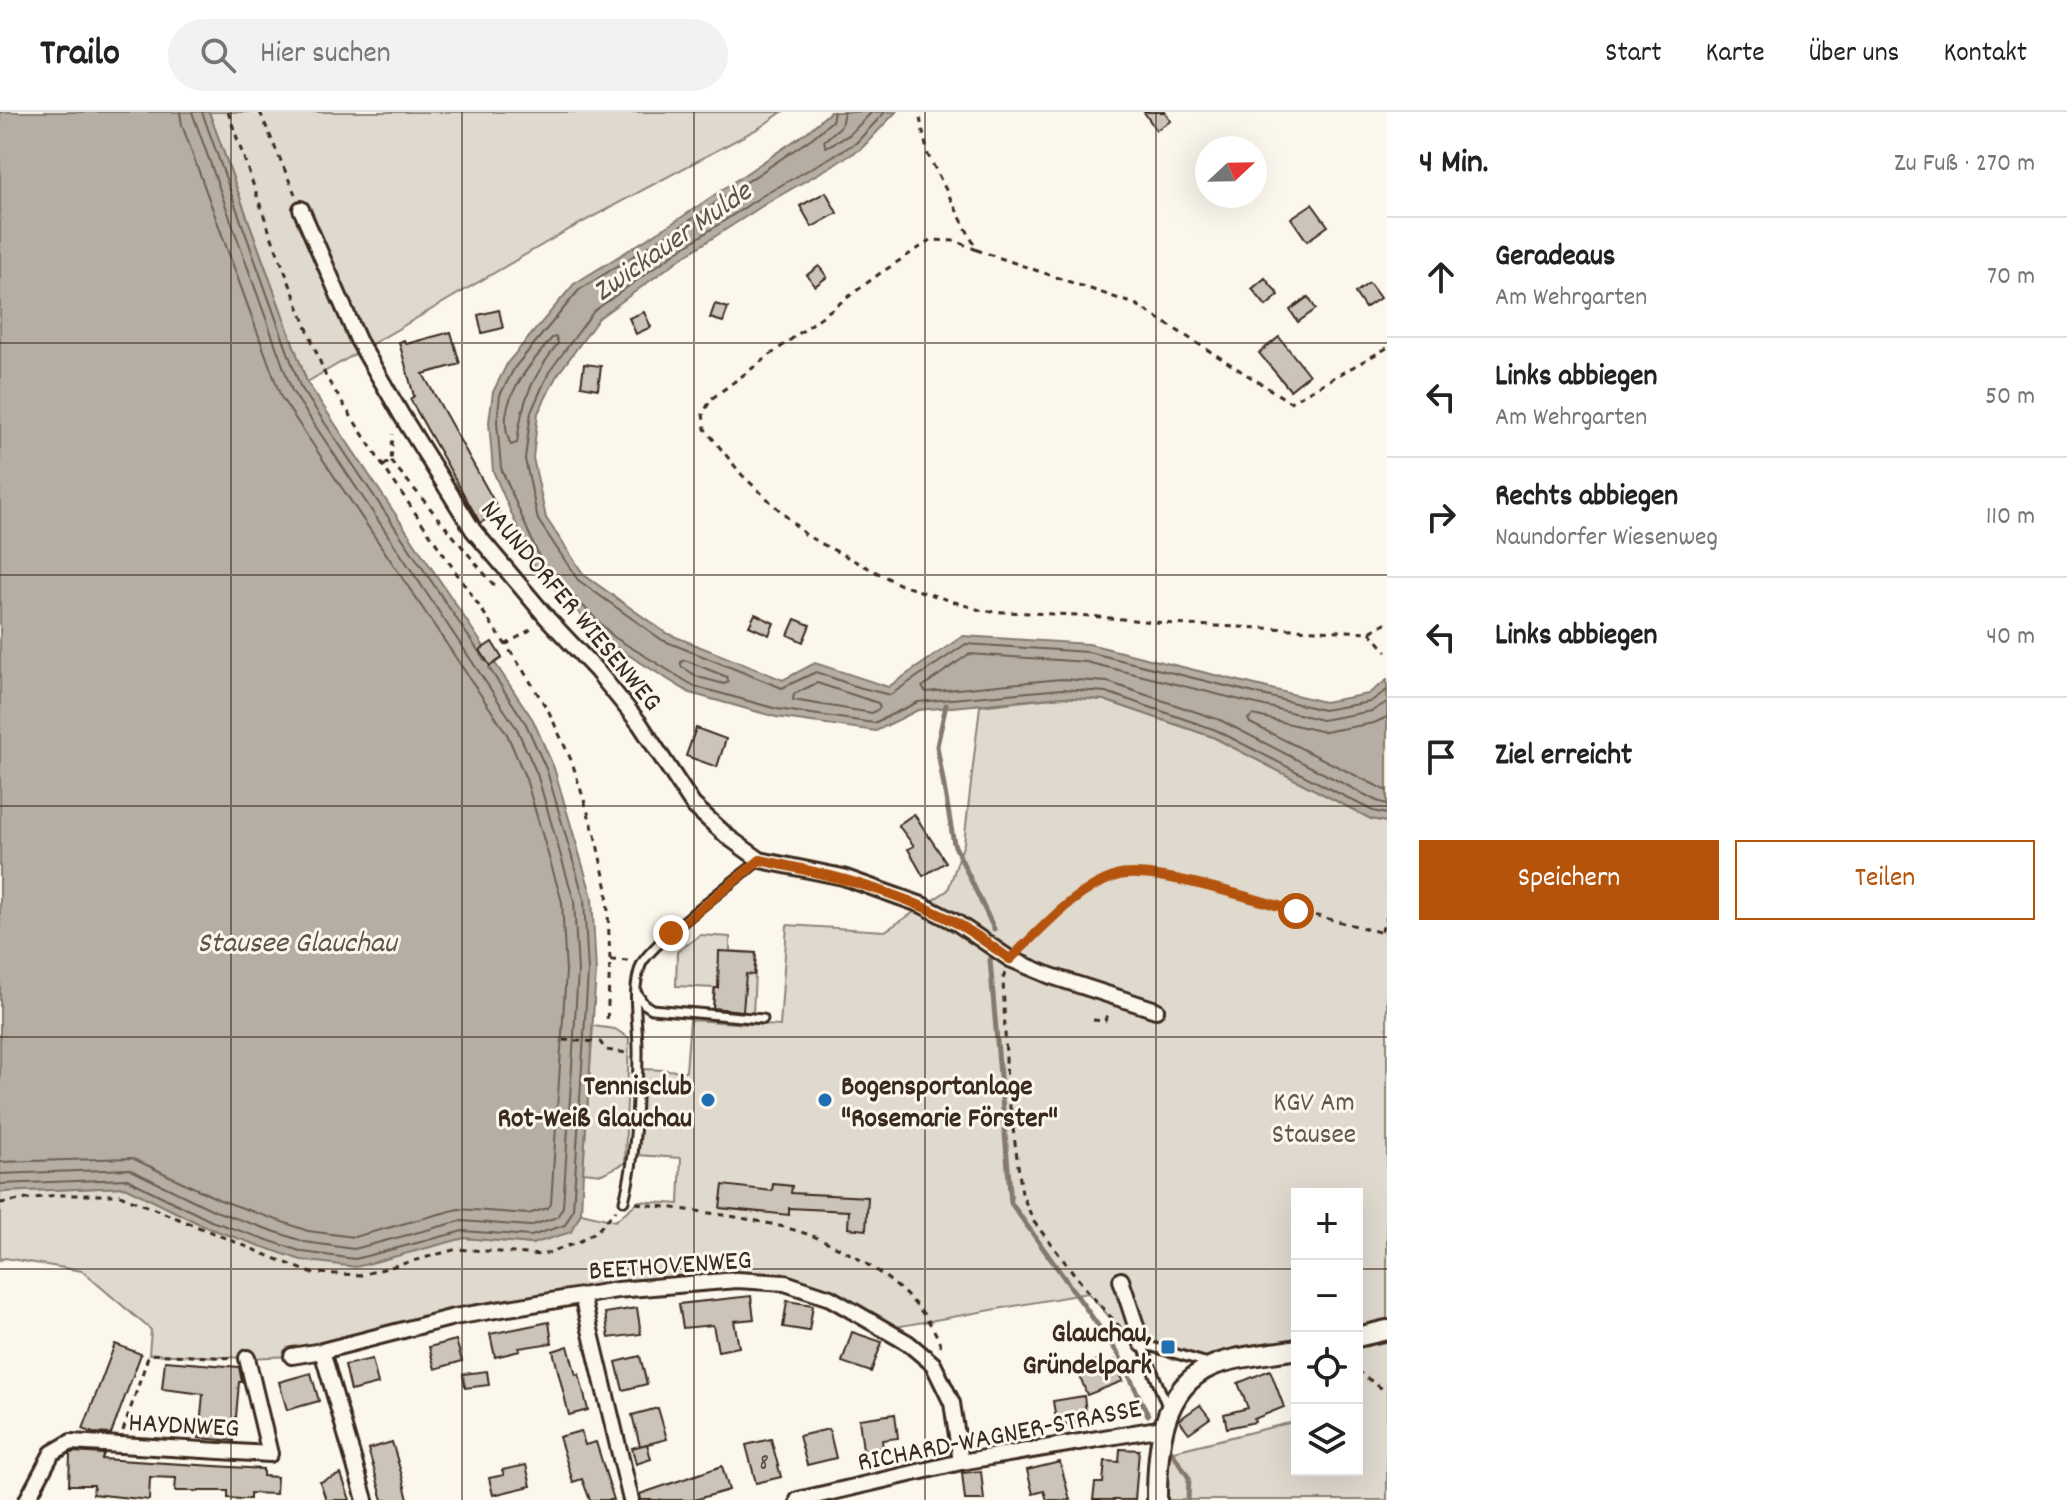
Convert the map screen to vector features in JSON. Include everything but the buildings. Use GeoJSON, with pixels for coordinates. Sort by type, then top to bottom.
{"type":"FeatureCollection","features":[{"type":"Feature","properties":{"kind":"street","name":"NAUNDORFER WIESENWEG"},"geometry":{"type":"LineString","coordinates":[[301,209],[358,340],[473,530],[640,724],[693,805],[760,860],[843,877],[922,905],[957,923],[1010,959],[1051,976],[1156,1010]]}},
{"type":"Feature","properties":{"kind":"street","name":"BEETHOVENWEG"},"geometry":{"type":"LineString","coordinates":[[292,1356],[454,1317],[617,1290],[737,1280],[785,1283],[830,1298],[908,1343],[933,1364],[952,1403],[961,1462]]}},
{"type":"Feature","properties":{"kind":"street"},"geometry":{"type":"LineString","coordinates":[[1121,1280],[1142,1344]]}},
{"type":"Feature","properties":{"kind":"street"},"geometry":{"type":"LineString","coordinates":[[582,1296],[631,1500]]}},
{"type":"Feature","properties":{"kind":"street"},"geometry":{"type":"LineString","coordinates":[[1363,1336],[1387,1330]]}},
{"type":"Feature","properties":{"kind":"street"},"geometry":{"type":"LineString","coordinates":[[1157,1500],[1157,1478],[1166,1419],[1184,1386],[1214,1365],[1291,1350]]}},
{"type":"Feature","properties":{"kind":"street"},"geometry":{"type":"LineString","coordinates":[[322,1351],[365,1500]]}},
{"type":"Feature","properties":{"kind":"street","name":"HAYDNWEG"},"geometry":{"type":"LineString","coordinates":[[27,1500],[52,1453],[71,1442],[270,1454],[247,1358]]}},
{"type":"Feature","properties":{"kind":"street","name":"RICHARD-WAGNER-STRASSE"},"geometry":{"type":"LineString","coordinates":[[798,1500],[1166,1419]]}},
{"type":"Feature","properties":{"kind":"lane"},"geometry":{"type":"LineString","coordinates":[[624,1201],[633,1169],[638,1054],[635,990],[641,962],[671,933],[760,860]]}},
{"type":"Feature","properties":{"kind":"lane"},"geometry":{"type":"LineString","coordinates":[[635,990],[644,1004],[652,1009],[763,1019]]}},
{"type":"Feature","properties":{"kind":"lane"},"geometry":{"type":"LineString","coordinates":[[1142,1344],[1214,1365]]}},
{"type":"Feature","properties":{"kind":"lane"},"geometry":{"type":"LineString","coordinates":[[1142,1344],[1166,1419]]}},
{"type":"Feature","properties":{"kind":"path"},"geometry":{"type":"LineString","coordinates":[[228,112],[270,233],[326,377],[549,712],[572,762],[595,835],[607,889],[610,960],[607,1024]]}},
{"type":"Feature","properties":{"kind":"path"},"geometry":{"type":"LineString","coordinates":[[260,112],[301,209]]}},
{"type":"Feature","properties":{"kind":"path"},"geometry":{"type":"LineString","coordinates":[[920,118],[928,155],[977,250]]}},
{"type":"Feature","properties":{"kind":"path"},"geometry":{"type":"LineString","coordinates":[[1387,348],[1290,402],[1137,305],[955,241],[931,240],[879,274],[711,399],[703,414],[705,429],[742,475],[807,536],[901,585],[983,611],[1078,615],[1187,625],[1370,632],[1387,622]]}},
{"type":"Feature","properties":{"kind":"path"},"geometry":{"type":"LineString","coordinates":[[402,416],[394,420],[391,461],[493,584],[519,584]]}},
{"type":"Feature","properties":{"kind":"path"},"geometry":{"type":"LineString","coordinates":[[383,466],[391,461]]}},
{"type":"Feature","properties":{"kind":"path"},"geometry":{"type":"LineString","coordinates":[[505,645],[548,619]]}},
{"type":"Feature","properties":{"kind":"path"},"geometry":{"type":"LineString","coordinates":[[1370,632],[1387,652]]}},
{"type":"Feature","properties":{"kind":"path"},"geometry":{"type":"LineString","coordinates":[[1142,1344],[1113,1321],[1089,1293],[1034,1222],[1022,1194],[1007,1085],[1003,979],[1010,959],[1079,895],[1117,875],[1159,875],[1387,934]]}},
{"type":"Feature","properties":{"kind":"path"},"geometry":{"type":"LineString","coordinates":[[1381,933],[1387,917]]}},
{"type":"Feature","properties":{"kind":"path"},"geometry":{"type":"LineString","coordinates":[[610,960],[641,962]]}},
{"type":"Feature","properties":{"kind":"path"},"geometry":{"type":"LineString","coordinates":[[1093,1020],[1105,1021]]}},
{"type":"Feature","properties":{"kind":"path"},"geometry":{"type":"LineString","coordinates":[[563,1040],[600,1042],[606,1050],[638,1054]]}},
{"type":"Feature","properties":{"kind":"path"},"geometry":{"type":"LineString","coordinates":[[0,1203],[56,1195],[120,1195],[311,1273],[361,1275],[457,1249],[542,1255],[579,1242],[598,1230],[624,1201],[748,1221],[811,1236],[869,1265],[914,1300],[940,1340],[942,1352]]}},
{"type":"Feature","properties":{"kind":"path"},"geometry":{"type":"LineString","coordinates":[[118,1446],[149,1354],[247,1358]]}},
{"type":"Feature","properties":{"kind":"path"},"geometry":{"type":"LineString","coordinates":[[1363,1375],[1387,1392]]}},
{"type":"Feature","properties":{"kind":"green space"},"geometry":{"type":"Polygon","coordinates":[[[209,112],[782,112],[759,128],[566,231],[307,382],[209,112]]]}},
{"type":"Feature","properties":{"kind":"green space","name":"KGV Am Stausee"},"geometry":{"type":"Polygon","coordinates":[[[1062,697],[1104,700],[1213,737],[1371,819],[1387,822],[1387,1500],[1159,1500],[1159,1474],[1174,1451],[1291,1422],[1291,1476],[1363,1476],[1363,1188],[1291,1188],[1291,1350],[1214,1365],[1142,1344],[1113,1321],[1088,1293],[884,1329],[785,1283],[617,1290],[292,1356],[247,1358],[149,1354],[151,1330],[82,1271],[5,1258],[0,1260],[0,1192],[125,1187],[208,1228],[418,1250],[464,1238],[532,1244],[570,1232],[581,1213],[615,1221],[639,1201],[679,1204],[681,1158],[637,1155],[643,1069],[686,1071],[690,1020],[780,1026],[787,925],[885,931],[948,890],[964,843],[980,706],[1062,697]]]}},
{"type":"Feature","properties":{"kind":"green space"},"geometry":{"type":"Polygon","coordinates":[[[700,935],[730,937],[730,951],[756,953],[753,1014],[713,1011],[714,988],[676,986],[677,952],[700,935]]]}},
{"type":"Feature","properties":{"kind":"green space"},"geometry":{"type":"Polygon","coordinates":[[[593,1026],[615,1029],[629,1038],[625,1163],[602,1174],[583,1172],[593,1026]]]}},
{"type":"Feature","properties":{"kind":"water","name":"Stausee Glauchau"},"geometry":{"type":"Polygon","coordinates":[[[0,112],[209,112],[307,382],[533,720],[554,768],[592,897],[596,972],[581,1213],[571,1232],[532,1244],[464,1238],[356,1267],[301,1260],[208,1228],[125,1187],[0,1192],[0,112]]]}},
{"type":"Feature","properties":{"kind":"water","name":"Zwickauer Mulde"},"geometry":{"type":"Polygon","coordinates":[[[830,112],[896,112],[861,149],[767,203],[680,259],[599,318],[556,377],[538,413],[533,458],[546,518],[584,575],[666,633],[783,680],[815,663],[888,687],[963,636],[1089,644],[1324,702],[1368,694],[1387,680],[1387,822],[1371,819],[1213,737],[1104,700],[1062,697],[918,710],[876,731],[776,717],[690,693],[609,643],[536,570],[493,471],[489,422],[493,392],[508,362],[574,284],[679,219],[807,132],[830,112]]]}},
{"type":"Feature","properties":{"kind":"waterway"},"geometry":{"type":"LineString","coordinates":[[946,705],[937,746],[954,844],[994,929]]}},
{"type":"Feature","properties":{"kind":"waterway"},"geometry":{"type":"LineString","coordinates":[[990,960],[1011,1203],[1119,1355],[1148,1415]]}},
{"type":"Feature","properties":{"kind":"waterway"},"geometry":{"type":"LineString","coordinates":[[1168,1446],[1189,1478],[1188,1500]]}},
{"type":"Feature","properties":{"kind":"place","name":"Tennisclub Rot-Weiß Glauchau"},"geometry":{"type":"Point","coordinates":[708,1100]}},
{"type":"Feature","properties":{"kind":"place","name":"Bogensportanlage \"Rosemarie Förster\""},"geometry":{"type":"Point","coordinates":[825,1100]}},
{"type":"Feature","properties":{"kind":"place","name":"Glauchau, Gründelpark"},"geometry":{"type":"Point","coordinates":[1168,1347]}},
{"type":"Feature","properties":{"kind":"route"},"geometry":{"type":"LineString","coordinates":[[671,933],[760,860],[843,877],[922,905],[957,923],[1010,959],[1079,895],[1117,875],[1159,875],[1296,911]]}}]}
